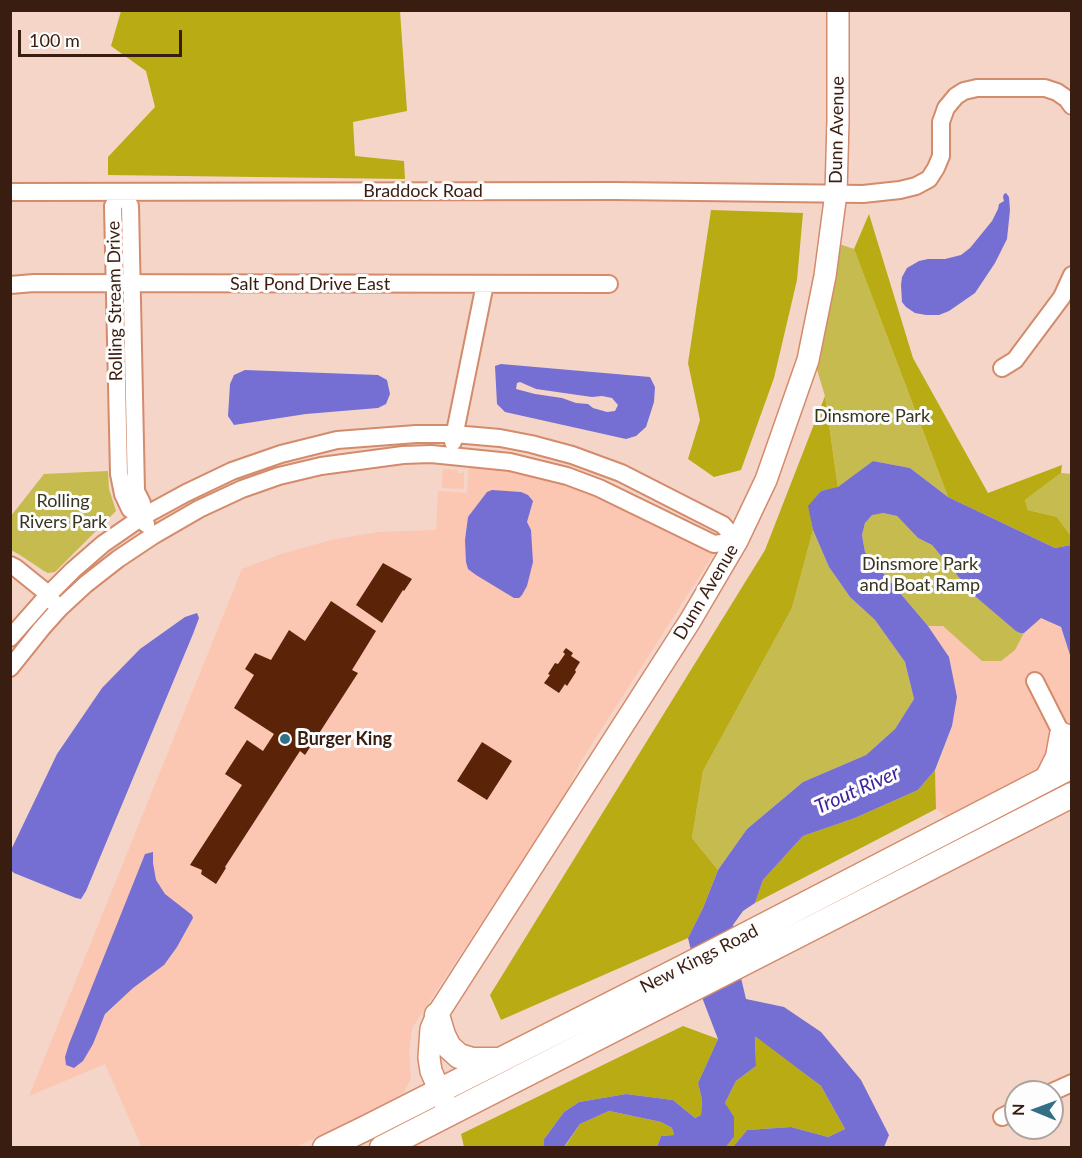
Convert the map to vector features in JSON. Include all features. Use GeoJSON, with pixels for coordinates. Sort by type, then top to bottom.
{"type":"FeatureCollection","features":[{"type":"Feature","properties":{"kind":"highway"},"geometry":{"type":"LineString","coordinates":[[1047,779],[1068,743]]}},
{"type":"Feature","properties":{"kind":"highway","name":"New Kings Road"},"geometry":{"type":"LineString","coordinates":[[325,1148],[743,937],[1071,766]]}},
{"type":"Feature","properties":{"kind":"highway","name":"New Kings Road"},"geometry":{"type":"LineString","coordinates":[[382,1148],[687,991],[1067,801]]}},
{"type":"Feature","properties":{"kind":"highway"},"geometry":{"type":"LineString","coordinates":[[437,1015],[448,1047],[459,1056],[472,1060],[502,1060]]}},
{"type":"Feature","properties":{"kind":"main road","name":"Dunn Avenue"},"geometry":{"type":"LineString","coordinates":[[451,1113],[431,1071],[429,1058],[431,1029],[437,1015],[671,651],[737,541],[766,480],[808,360],[825,276],[836,193],[838,10]]}},
{"type":"Feature","properties":{"kind":"street","name":"Braddock Road"},"geometry":{"type":"LineString","coordinates":[[10,192],[615,191],[863,194],[900,190],[929,179],[941,156],[941,122],[946,108],[956,96],[964,91],[977,88],[1045,88],[1058,92],[1067,99],[1071,106]]}},
{"type":"Feature","properties":{"kind":"street","name":"Rolling Stream Drive"},"geometry":{"type":"LineString","coordinates":[[122,192],[113,206],[123,284],[119,474],[123,494],[130,509],[142,517],[154,535]]}},
{"type":"Feature","properties":{"kind":"street"},"geometry":{"type":"LineString","coordinates":[[1002,368],[1015,360],[1062,297],[1071,275]]}},
{"type":"Feature","properties":{"kind":"street","name":"Salt Pond Drive East"},"geometry":{"type":"LineString","coordinates":[[10,285],[34,283],[609,284]]}},
{"type":"Feature","properties":{"kind":"street"},"geometry":{"type":"LineString","coordinates":[[451,455],[486,284]]}},
{"type":"Feature","properties":{"kind":"street"},"geometry":{"type":"LineString","coordinates":[[10,638],[73,570],[103,544],[142,517],[232,471],[281,454],[337,440],[416,434],[454,434],[500,438],[531,444],[572,455],[621,473],[723,525],[737,541]]}},
{"type":"Feature","properties":{"kind":"street"},"geometry":{"type":"LineString","coordinates":[[10,668],[59,609],[86,584],[118,558],[154,535],[199,509],[242,489],[279,476],[361,459],[403,455],[451,455],[510,462],[567,476],[599,488],[714,544],[737,541]]}},
{"type":"Feature","properties":{"kind":"street"},"geometry":{"type":"LineString","coordinates":[[10,565],[48,595],[59,609]]}},
{"type":"Feature","properties":{"kind":"street"},"geometry":{"type":"LineString","coordinates":[[1035,681],[1068,743]]}},
{"type":"Feature","properties":{"kind":"shaded area"},"geometry":{"type":"Polygon","coordinates":[[[121,11],[400,11],[407,111],[353,122],[355,156],[404,161],[405,179],[108,175],[108,157],[155,107],[146,71],[111,46],[121,11]]]}},
{"type":"Feature","properties":{"kind":"shaded area"},"geometry":{"type":"Polygon","coordinates":[[[711,210],[803,213],[797,280],[774,378],[741,470],[714,477],[688,459],[700,420],[688,363],[711,210]]]}},
{"type":"Feature","properties":{"kind":"shaded area"},"geometry":{"type":"Polygon","coordinates":[[[869,214],[913,358],[988,493],[1062,465],[1061,473],[1025,500],[1028,510],[1057,517],[1071,536],[1071,545],[1055,548],[948,497],[854,249],[869,214]]]}},
{"type":"Feature","properties":{"kind":"shaded area"},"geometry":{"type":"Polygon","coordinates":[[[825,396],[838,488],[821,491],[809,506],[813,530],[792,608],[703,771],[692,838],[718,870],[688,938],[501,1020],[490,995],[765,550],[825,396]]]}},
{"type":"Feature","properties":{"kind":"shaded area"},"geometry":{"type":"Polygon","coordinates":[[[469,463],[539,476],[601,497],[715,552],[581,761],[565,796],[412,1028],[409,1054],[411,1079],[404,1092],[389,1104],[296,1147],[142,1148],[105,1064],[29,1096],[242,569],[281,554],[331,540],[378,532],[436,530],[438,491],[467,493],[469,463]]]}},
{"type":"Feature","properties":{"kind":"shaded area"},"geometry":{"type":"Polygon","coordinates":[[[443,469],[458,470],[458,473],[463,473],[464,470],[464,489],[442,488],[443,469]]]}},
{"type":"Feature","properties":{"kind":"shaded area"},"geometry":{"type":"Polygon","coordinates":[[[1041,617],[1061,628],[1071,658],[1071,729],[1048,742],[1046,765],[947,817],[936,809],[935,770],[952,726],[949,657],[928,626],[943,626],[982,661],[1015,650],[1024,633],[1041,617]]]}},
{"type":"Feature","properties":{"kind":"shaded area"},"geometry":{"type":"Polygon","coordinates":[[[935,770],[936,809],[755,903],[763,880],[803,836],[855,818],[918,790],[935,770]]]}},
{"type":"Feature","properties":{"kind":"shaded area"},"geometry":{"type":"Polygon","coordinates":[[[683,1026],[718,1039],[698,1083],[702,1100],[701,1115],[695,1118],[673,1100],[626,1094],[579,1102],[564,1112],[544,1139],[543,1147],[464,1147],[461,1134],[683,1026]]]}},
{"type":"Feature","properties":{"kind":"shaded area"},"geometry":{"type":"Polygon","coordinates":[[[755,1035],[821,1086],[845,1129],[828,1137],[791,1127],[747,1130],[733,1147],[726,1147],[734,1137],[725,1103],[736,1081],[756,1066],[755,1035]]]}},
{"type":"Feature","properties":{"kind":"shaded area"},"geometry":{"type":"Polygon","coordinates":[[[609,1111],[661,1122],[672,1128],[674,1135],[661,1136],[657,1147],[564,1148],[580,1124],[609,1111]]]}},
{"type":"Feature","properties":{"kind":"green space","name":"Dinsmore Park"},"geometry":{"type":"Polygon","coordinates":[[[839,244],[854,249],[948,497],[910,468],[873,461],[838,488],[825,396],[815,363],[839,244]]]}},
{"type":"Feature","properties":{"kind":"green space","name":"Rolling Rivers Park"},"geometry":{"type":"Polygon","coordinates":[[[108,471],[109,489],[116,511],[55,572],[44,571],[11,550],[11,516],[44,474],[108,471]]]}},
{"type":"Feature","properties":{"kind":"green space"},"geometry":{"type":"Polygon","coordinates":[[[1061,473],[1071,474],[1071,536],[1057,517],[1028,510],[1025,500],[1061,473]]]}},
{"type":"Feature","properties":{"kind":"green space","name":"Dinsmore Park and Boat Ramp"},"geometry":{"type":"Polygon","coordinates":[[[883,513],[897,516],[918,538],[932,545],[976,597],[1020,633],[1024,633],[1015,650],[1001,661],[982,661],[943,626],[928,626],[865,552],[862,535],[865,523],[872,514],[883,513]]]}},
{"type":"Feature","properties":{"kind":"green space"},"geometry":{"type":"Polygon","coordinates":[[[813,530],[829,567],[850,597],[875,620],[905,662],[914,699],[895,729],[866,755],[803,782],[747,829],[718,870],[692,838],[703,771],[792,608],[813,530]]]}},
{"type":"Feature","properties":{"kind":"water"},"geometry":{"type":"Polygon","coordinates":[[[1006,193],[1009,197],[1010,210],[1007,239],[995,263],[975,293],[949,311],[939,315],[915,313],[906,307],[902,302],[901,285],[907,268],[919,261],[961,255],[970,248],[992,221],[1006,193]]]}},
{"type":"Feature","properties":{"kind":"water"},"geometry":{"type":"Polygon","coordinates":[[[501,364],[650,377],[655,387],[654,402],[646,427],[636,436],[626,439],[505,412],[497,404],[495,366],[501,364]],[[520,382],[517,383],[516,389],[588,404],[607,412],[615,411],[618,405],[612,398],[602,396],[592,397],[536,389],[520,382]]]}},
{"type":"Feature","properties":{"kind":"water"},"geometry":{"type":"Polygon","coordinates":[[[245,370],[378,375],[387,380],[390,394],[386,404],[378,408],[306,414],[234,425],[228,416],[230,384],[234,375],[245,370]]]}},
{"type":"Feature","properties":{"kind":"water","name":"Trout River"},"geometry":{"type":"Polygon","coordinates":[[[873,461],[910,468],[948,497],[1055,548],[1071,545],[1071,658],[1061,627],[1041,618],[1024,633],[1016,631],[976,597],[932,545],[918,538],[897,516],[883,513],[872,515],[865,523],[862,535],[865,552],[928,626],[949,657],[957,697],[952,726],[935,770],[918,790],[855,818],[803,836],[763,880],[755,903],[743,911],[733,925],[746,999],[784,1007],[821,1032],[861,1080],[889,1135],[884,1147],[733,1147],[747,1130],[791,1127],[828,1137],[845,1129],[821,1086],[755,1036],[756,1066],[736,1081],[725,1103],[734,1117],[734,1137],[726,1147],[657,1147],[661,1136],[674,1135],[672,1128],[661,1122],[609,1111],[580,1124],[564,1147],[543,1148],[544,1139],[564,1112],[579,1102],[626,1094],[673,1100],[695,1118],[701,1115],[702,1100],[698,1083],[718,1039],[703,1000],[688,938],[718,870],[747,829],[803,782],[866,755],[895,729],[914,699],[905,662],[875,620],[850,597],[829,567],[813,530],[808,506],[821,491],[838,487],[873,461]]]}},
{"type":"Feature","properties":{"kind":"water"},"geometry":{"type":"Polygon","coordinates":[[[492,490],[521,492],[533,501],[527,522],[531,530],[533,562],[527,586],[519,598],[514,598],[476,575],[468,569],[466,562],[465,540],[468,517],[487,492],[492,490]]]}},
{"type":"Feature","properties":{"kind":"water"},"geometry":{"type":"Polygon","coordinates":[[[197,613],[199,618],[193,634],[81,899],[14,873],[11,870],[11,850],[57,754],[102,688],[140,649],[185,617],[197,613]]]}},
{"type":"Feature","properties":{"kind":"water"},"geometry":{"type":"Polygon","coordinates":[[[153,852],[156,880],[165,894],[193,918],[164,965],[133,988],[105,1014],[93,1044],[83,1061],[74,1068],[66,1065],[65,1057],[69,1044],[145,854],[153,852]]]}},
{"type":"Feature","properties":{"kind":"building"},"geometry":{"type":"Polygon","coordinates":[[[383,563],[412,579],[382,623],[356,605],[383,563]]]}},
{"type":"Feature","properties":{"kind":"building"},"geometry":{"type":"Polygon","coordinates":[[[331,601],[376,631],[352,670],[358,673],[305,755],[300,751],[216,884],[201,874],[202,870],[190,865],[242,785],[225,774],[247,740],[263,751],[274,734],[234,708],[254,675],[245,669],[255,653],[271,660],[289,630],[305,641],[331,601]]]}},
{"type":"Feature","properties":{"kind":"building"},"geometry":{"type":"Polygon","coordinates":[[[566,648],[573,653],[571,656],[580,662],[567,686],[565,684],[559,693],[544,683],[555,663],[558,664],[565,654],[563,652],[566,648]]]}},
{"type":"Feature","properties":{"kind":"building"},"geometry":{"type":"Polygon","coordinates":[[[482,742],[512,761],[487,800],[457,781],[482,742]]]}},
{"type":"Feature","properties":{"kind":"place","name":"Burger King"},"geometry":{"type":"Point","coordinates":[285,739]}}]}
